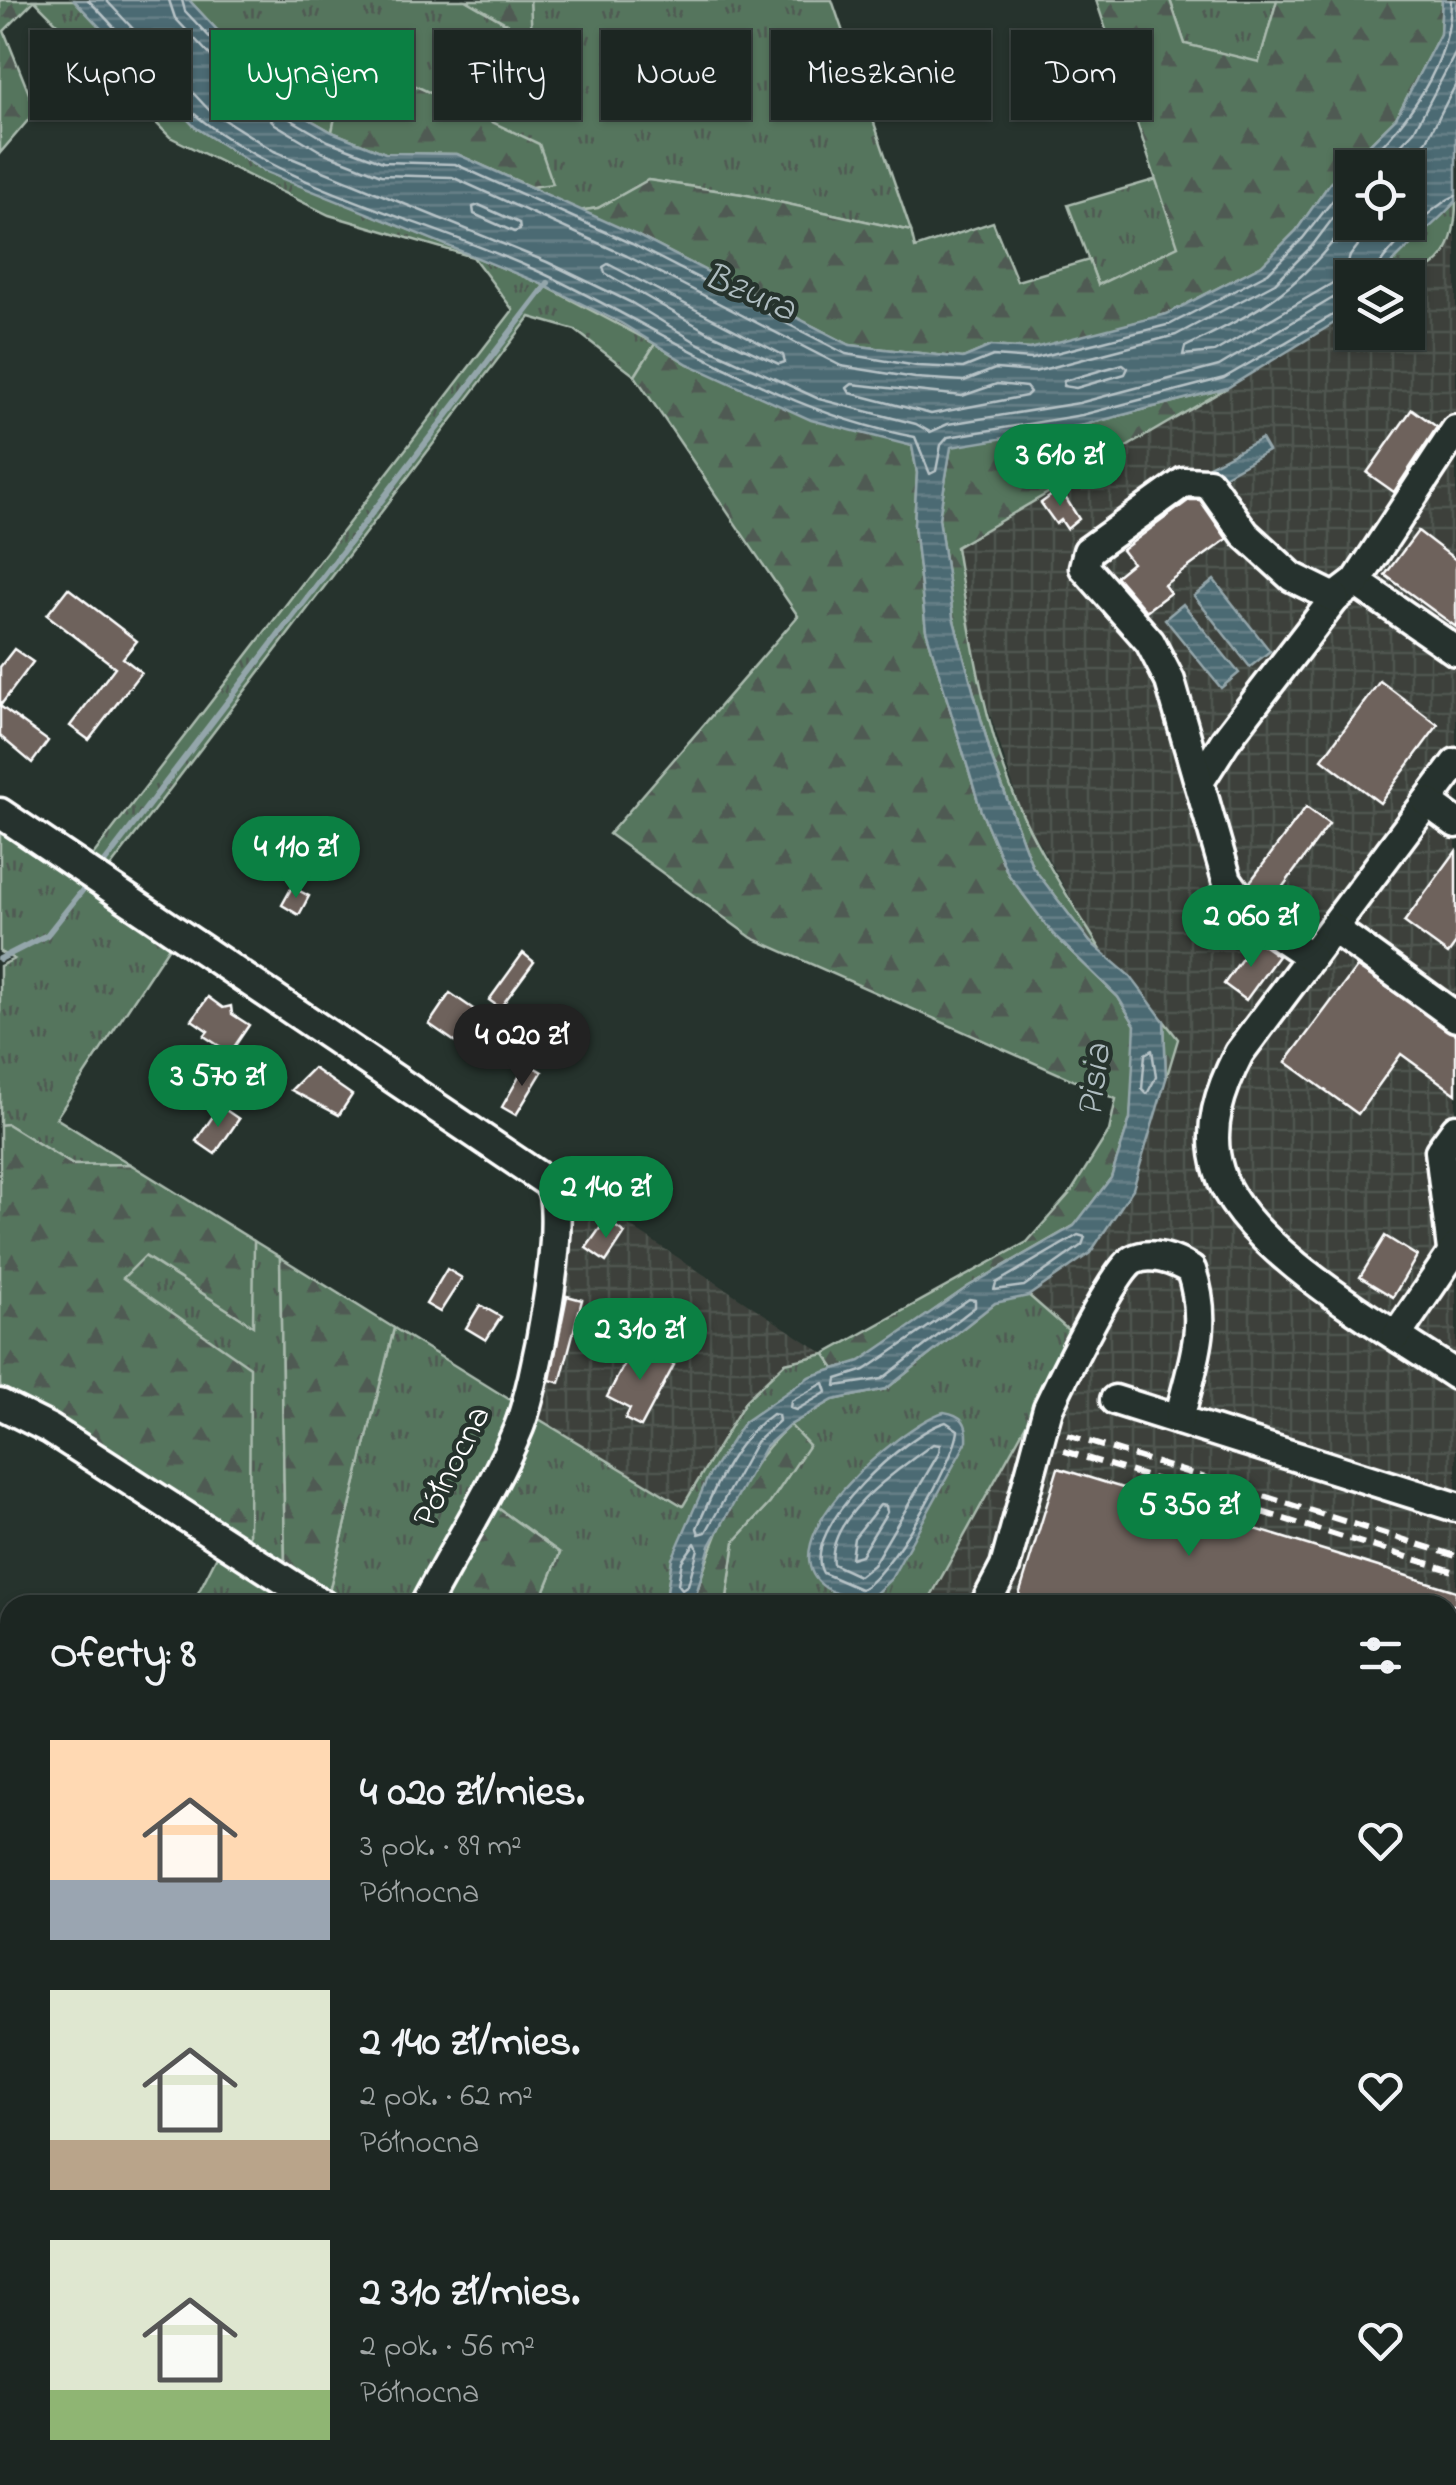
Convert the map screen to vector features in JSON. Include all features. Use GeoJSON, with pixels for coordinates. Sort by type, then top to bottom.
{"type":"FeatureCollection","features":[{"type":"Feature","properties":{"kind":"street"},"geometry":{"type":"LineString","coordinates":[[1199,782],[1225,741],[1346,590],[1456,430]]}},
{"type":"Feature","properties":{"kind":"street"},"geometry":{"type":"LineString","coordinates":[[1311,957],[1255,919],[1227,880],[1170,681],[1150,642],[1084,567],[1088,552],[1184,482],[1209,484],[1245,534],[1292,577],[1346,590],[1456,651]]}},
{"type":"Feature","properties":{"kind":"street"},"geometry":{"type":"LineString","coordinates":[[1456,763],[1239,1053],[1220,1089],[1215,1120],[1219,1174],[1252,1224],[1292,1265],[1456,1375]]}},
{"type":"Feature","properties":{"kind":"street"},"geometry":{"type":"LineString","coordinates":[[1426,802],[1456,824]]}},
{"type":"Feature","properties":{"kind":"street","name":"Północna"},"geometry":{"type":"LineString","coordinates":[[0,812],[432,1102],[550,1184],[556,1194],[558,1228],[547,1299],[519,1426],[429,1595]]}},
{"type":"Feature","properties":{"kind":"street"},"geometry":{"type":"LineString","coordinates":[[1332,928],[1456,1017]]}},
{"type":"Feature","properties":{"kind":"street"},"geometry":{"type":"LineString","coordinates":[[1397,1335],[1454,1249],[1440,1151],[1456,1129]]}},
{"type":"Feature","properties":{"kind":"street"},"geometry":{"type":"LineString","coordinates":[[990,1595],[1005,1567],[1048,1408],[1116,1280],[1130,1262],[1148,1256],[1177,1262],[1191,1270],[1201,1300],[1203,1320],[1179,1420]]}},
{"type":"Feature","properties":{"kind":"street"},"geometry":{"type":"LineString","coordinates":[[1114,1400],[1456,1507]]}},
{"type":"Feature","properties":{"kind":"street"},"geometry":{"type":"LineString","coordinates":[[0,1404],[50,1429],[307,1595]]}},
{"type":"Feature","properties":{"kind":"shaded area"},"geometry":{"type":"Polygon","coordinates":[[[1456,234],[1456,1595],[932,1595],[1075,1336],[1028,1296],[1090,1253],[1133,1189],[1131,977],[1101,950],[1022,814],[976,670],[956,547],[1335,322],[1335,350],[1425,350],[1425,269],[1440,260],[1456,234]]]}},
{"type":"Feature","properties":{"kind":"shaded area"},"geometry":{"type":"Polygon","coordinates":[[[569,1186],[825,1354],[785,1363],[746,1400],[683,1507],[537,1418],[569,1186]]]}},
{"type":"Feature","properties":{"kind":"green space"},"geometry":{"type":"Polygon","coordinates":[[[0,0],[35,0],[4,31],[30,96],[30,118],[0,153],[0,0]]]}},
{"type":"Feature","properties":{"kind":"green space"},"geometry":{"type":"Polygon","coordinates":[[[34,0],[74,0],[103,30],[64,30],[34,0]]]}},
{"type":"Feature","properties":{"kind":"green space"},"geometry":{"type":"Polygon","coordinates":[[[189,0],[465,0],[517,30],[434,30],[434,120],[581,120],[581,30],[531,30],[530,0],[832,0],[842,30],[771,30],[771,120],[873,120],[911,231],[742,194],[648,180],[598,208],[578,211],[531,187],[553,183],[345,120],[414,120],[414,30],[217,30],[189,0]]]}},
{"type":"Feature","properties":{"kind":"green space"},"geometry":{"type":"Polygon","coordinates":[[[466,0],[530,0],[532,30],[518,30],[466,0]]]}},
{"type":"Feature","properties":{"kind":"green space"},"geometry":{"type":"Polygon","coordinates":[[[1096,0],[1170,0],[1185,44],[1259,62],[1277,0],[1442,0],[1440,34],[1396,118],[1364,150],[1335,150],[1335,178],[1296,231],[1262,265],[1167,314],[1052,345],[1030,349],[991,346],[963,358],[850,345],[636,235],[578,211],[598,208],[648,180],[742,194],[911,231],[915,248],[993,222],[1017,281],[1089,260],[1098,285],[1178,246],[1136,120],[1152,120],[1152,30],[1106,30],[1096,0]]]}},
{"type":"Feature","properties":{"kind":"green space"},"geometry":{"type":"Polygon","coordinates":[[[1170,0],[1277,0],[1259,63],[1185,44],[1170,0]]]}},
{"type":"Feature","properties":{"kind":"green space"},"geometry":{"type":"Polygon","coordinates":[[[414,85],[434,95],[434,120],[488,120],[539,144],[553,184],[531,187],[457,154],[385,153],[332,132],[334,120],[414,120],[414,85]]]}},
{"type":"Feature","properties":{"kind":"green space"},"geometry":{"type":"Polygon","coordinates":[[[153,120],[188,120],[263,170],[537,282],[655,344],[635,376],[575,330],[530,317],[106,873],[89,860],[513,310],[473,257],[329,215],[170,137],[153,120]]]}},
{"type":"Feature","properties":{"kind":"green space"},"geometry":{"type":"Polygon","coordinates":[[[311,120],[334,120],[332,132],[311,120]]]}},
{"type":"Feature","properties":{"kind":"green space"},"geometry":{"type":"Polygon","coordinates":[[[1157,179],[1179,246],[1098,285],[1068,205],[1157,179]]]}},
{"type":"Feature","properties":{"kind":"green space"},"geometry":{"type":"Polygon","coordinates":[[[1456,201],[1452,237],[1438,261],[1425,270],[1425,260],[1395,260],[1416,240],[1425,240],[1425,231],[1456,201]]]}},
{"type":"Feature","properties":{"kind":"green space"},"geometry":{"type":"Polygon","coordinates":[[[655,344],[688,364],[912,446],[917,473],[914,525],[926,630],[981,811],[1008,874],[1053,934],[1118,997],[1135,1025],[1130,1119],[1111,1178],[1075,1225],[969,1286],[860,1362],[835,1369],[825,1354],[1027,1242],[1071,1192],[1109,1131],[1116,1099],[752,938],[609,834],[798,616],[635,376],[655,344]]]}},
{"type":"Feature","properties":{"kind":"green space"},"geometry":{"type":"Polygon","coordinates":[[[1227,388],[956,547],[980,684],[998,751],[1041,851],[1101,950],[1090,942],[1032,866],[992,758],[953,617],[939,518],[951,446],[1084,425],[1227,388]]]}},
{"type":"Feature","properties":{"kind":"green space"},"geometry":{"type":"Polygon","coordinates":[[[0,824],[174,939],[56,1118],[130,1164],[73,1165],[7,1124],[0,1125],[0,966],[14,959],[0,952],[0,824]]]}},
{"type":"Feature","properties":{"kind":"green space"},"geometry":{"type":"Polygon","coordinates":[[[1164,1021],[1178,1039],[1166,1079],[1164,1021]]]}},
{"type":"Feature","properties":{"kind":"green space"},"geometry":{"type":"Polygon","coordinates":[[[7,1124],[73,1165],[130,1164],[254,1241],[253,1326],[145,1256],[123,1278],[250,1367],[249,1543],[0,1386],[0,1125],[7,1124]]]}},
{"type":"Feature","properties":{"kind":"green space"},"geometry":{"type":"Polygon","coordinates":[[[254,1241],[280,1257],[285,1563],[249,1543],[122,1278],[144,1256],[252,1325],[254,1241]]]}},
{"type":"Feature","properties":{"kind":"green space"},"geometry":{"type":"Polygon","coordinates":[[[280,1257],[394,1328],[329,1591],[285,1563],[280,1257]]]}},
{"type":"Feature","properties":{"kind":"green space"},"geometry":{"type":"Polygon","coordinates":[[[1026,1293],[1075,1336],[932,1595],[727,1595],[735,1541],[770,1503],[808,1445],[790,1425],[833,1400],[886,1389],[995,1303],[1026,1293]]]}},
{"type":"Feature","properties":{"kind":"green space"},"geometry":{"type":"Polygon","coordinates":[[[394,1328],[520,1406],[420,1595],[336,1595],[329,1591],[394,1328]]]}},
{"type":"Feature","properties":{"kind":"green space"},"geometry":{"type":"Polygon","coordinates":[[[825,1354],[835,1369],[809,1377],[672,1559],[667,1595],[543,1595],[560,1553],[491,1503],[537,1418],[683,1506],[746,1400],[785,1363],[825,1354]]]}},
{"type":"Feature","properties":{"kind":"green space"},"geometry":{"type":"Polygon","coordinates":[[[790,1425],[809,1445],[770,1503],[735,1541],[727,1595],[696,1595],[729,1508],[772,1443],[790,1425]]]}},
{"type":"Feature","properties":{"kind":"green space"},"geometry":{"type":"Polygon","coordinates":[[[491,1503],[560,1553],[543,1595],[442,1595],[491,1503]]]}},
{"type":"Feature","properties":{"kind":"green space"},"geometry":{"type":"Polygon","coordinates":[[[219,1552],[290,1595],[197,1595],[219,1552]]]}},
{"type":"Feature","properties":{"kind":"water","name":"Bzura"},"geometry":{"type":"Polygon","coordinates":[[[74,0],[189,0],[217,30],[211,30],[211,120],[311,120],[385,153],[457,154],[636,235],[850,345],[963,358],[991,346],[1030,349],[1167,314],[1262,265],[1296,231],[1335,178],[1335,240],[1416,240],[1395,260],[1335,260],[1335,322],[1227,388],[1084,425],[951,447],[939,518],[953,617],[992,759],[1032,866],[1090,942],[1131,977],[1164,1021],[1166,1079],[1133,1189],[1090,1253],[1028,1296],[995,1303],[886,1389],[833,1400],[790,1425],[765,1447],[710,1546],[696,1595],[667,1595],[672,1559],[708,1477],[744,1422],[809,1377],[860,1361],[969,1286],[1074,1226],[1111,1178],[1130,1119],[1135,1025],[1118,997],[1053,934],[1008,874],[981,811],[926,630],[914,525],[917,473],[912,446],[811,420],[688,364],[621,323],[537,282],[263,171],[188,120],[191,30],[103,30],[74,0]]]}},
{"type":"Feature","properties":{"kind":"water"},"geometry":{"type":"Polygon","coordinates":[[[1442,0],[1456,0],[1456,201],[1425,232],[1425,150],[1364,150],[1396,118],[1440,34],[1442,0]]]}},
{"type":"Feature","properties":{"kind":"water"},"geometry":{"type":"Polygon","coordinates":[[[1261,439],[1268,451],[1216,480],[1209,466],[1261,439]]]}},
{"type":"Feature","properties":{"kind":"water"},"geometry":{"type":"Polygon","coordinates":[[[1214,580],[1270,651],[1250,667],[1194,596],[1214,580]]]}},
{"type":"Feature","properties":{"kind":"water"},"geometry":{"type":"Polygon","coordinates":[[[1183,604],[1239,673],[1221,688],[1165,619],[1183,604]]]}},
{"type":"Feature","properties":{"kind":"water"},"geometry":{"type":"Polygon","coordinates":[[[944,1412],[956,1415],[963,1421],[967,1441],[891,1579],[874,1595],[837,1594],[826,1588],[811,1568],[811,1544],[823,1516],[871,1462],[924,1421],[944,1412]]]}},
{"type":"Feature","properties":{"kind":"building"},"geometry":{"type":"Polygon","coordinates":[[[1412,409],[1437,427],[1394,492],[1367,473],[1412,409]]]}},
{"type":"Feature","properties":{"kind":"building"},"geometry":{"type":"Polygon","coordinates":[[[1060,489],[1079,519],[1067,529],[1061,520],[1056,524],[1041,503],[1060,489]]]}},
{"type":"Feature","properties":{"kind":"building"},"geometry":{"type":"Polygon","coordinates":[[[1189,500],[1200,500],[1227,539],[1164,585],[1170,593],[1146,611],[1116,576],[1132,563],[1122,550],[1189,500]]]}},
{"type":"Feature","properties":{"kind":"building"},"geometry":{"type":"Polygon","coordinates":[[[1418,531],[1456,560],[1456,627],[1385,575],[1418,531]]]}},
{"type":"Feature","properties":{"kind":"building"},"geometry":{"type":"Polygon","coordinates":[[[68,588],[137,641],[123,658],[141,672],[89,740],[70,726],[115,667],[47,615],[68,588]]]}},
{"type":"Feature","properties":{"kind":"building"},"geometry":{"type":"Polygon","coordinates":[[[14,649],[33,662],[0,706],[0,667],[14,649]]]}},
{"type":"Feature","properties":{"kind":"building"},"geometry":{"type":"Polygon","coordinates":[[[1380,681],[1438,725],[1380,803],[1322,759],[1380,681]]]}},
{"type":"Feature","properties":{"kind":"building"},"geometry":{"type":"Polygon","coordinates":[[[0,706],[48,741],[32,763],[0,736],[0,706]]]}},
{"type":"Feature","properties":{"kind":"building"},"geometry":{"type":"Polygon","coordinates":[[[1306,807],[1329,824],[1270,904],[1250,882],[1306,807]]]}},
{"type":"Feature","properties":{"kind":"building"},"geometry":{"type":"Polygon","coordinates":[[[1456,851],[1456,943],[1448,954],[1404,922],[1456,851]]]}},
{"type":"Feature","properties":{"kind":"building"},"geometry":{"type":"Polygon","coordinates":[[[292,887],[309,896],[299,915],[282,905],[292,887]]]}},
{"type":"Feature","properties":{"kind":"building"},"geometry":{"type":"Polygon","coordinates":[[[1255,940],[1278,956],[1246,1000],[1224,984],[1255,940]]]}},
{"type":"Feature","properties":{"kind":"building"},"geometry":{"type":"Polygon","coordinates":[[[523,953],[534,962],[500,1008],[489,1000],[523,953]]]}},
{"type":"Feature","properties":{"kind":"building"},"geometry":{"type":"Polygon","coordinates":[[[1357,967],[1456,1034],[1456,1094],[1401,1054],[1358,1114],[1286,1062],[1357,967]]]}},
{"type":"Feature","properties":{"kind":"building"},"geometry":{"type":"Polygon","coordinates":[[[450,993],[482,1015],[461,1046],[429,1024],[450,993]]]}},
{"type":"Feature","properties":{"kind":"building"},"geometry":{"type":"Polygon","coordinates":[[[208,997],[223,1008],[231,1006],[232,1014],[249,1025],[230,1053],[204,1036],[208,1031],[192,1020],[208,997]]]}},
{"type":"Feature","properties":{"kind":"building"},"geometry":{"type":"Polygon","coordinates":[[[527,1063],[542,1072],[516,1115],[502,1107],[527,1063]]]}},
{"type":"Feature","properties":{"kind":"building"},"geometry":{"type":"Polygon","coordinates":[[[313,1068],[352,1095],[339,1115],[291,1090],[313,1068]]]}},
{"type":"Feature","properties":{"kind":"building"},"geometry":{"type":"Polygon","coordinates":[[[220,1106],[239,1119],[215,1154],[196,1141],[220,1106]]]}},
{"type":"Feature","properties":{"kind":"building"},"geometry":{"type":"Polygon","coordinates":[[[606,1220],[625,1233],[606,1262],[586,1248],[606,1220]]]}},
{"type":"Feature","properties":{"kind":"building"},"geometry":{"type":"Polygon","coordinates":[[[1385,1236],[1417,1256],[1393,1297],[1360,1277],[1385,1236]]]}},
{"type":"Feature","properties":{"kind":"building"},"geometry":{"type":"Polygon","coordinates":[[[447,1269],[462,1278],[440,1312],[426,1304],[447,1269]]]}},
{"type":"Feature","properties":{"kind":"building"},"geometry":{"type":"Polygon","coordinates":[[[567,1296],[582,1300],[560,1383],[550,1380],[567,1296]]]}},
{"type":"Feature","properties":{"kind":"building"},"geometry":{"type":"Polygon","coordinates":[[[480,1305],[501,1317],[486,1340],[466,1328],[480,1305]]]}},
{"type":"Feature","properties":{"kind":"building"},"geometry":{"type":"Polygon","coordinates":[[[635,1344],[674,1365],[641,1427],[625,1419],[630,1409],[607,1397],[635,1344]]]}},
{"type":"Feature","properties":{"kind":"building"},"geometry":{"type":"Polygon","coordinates":[[[1058,1468],[1456,1591],[1456,1595],[1019,1595],[1058,1468]]]}},
{"type":"Feature","properties":{"kind":"waterway"},"geometry":{"type":"LineString","coordinates":[[105,862],[548,283]]}},
{"type":"Feature","properties":{"kind":"waterway"},"geometry":{"type":"LineString","coordinates":[[0,959],[47,935],[85,887]]}},
{"type":"Feature","properties":{"kind":"railway"},"geometry":{"type":"LineString","coordinates":[[1067,1435],[1456,1556]]}},
{"type":"Feature","properties":{"kind":"railway"},"geometry":{"type":"LineString","coordinates":[[1064,1451],[1456,1572]]}},
{"type":"Feature","properties":{"kind":"water label","name":"Pisia"},"geometry":{"type":"Point","coordinates":[1096,1081]}}]}
